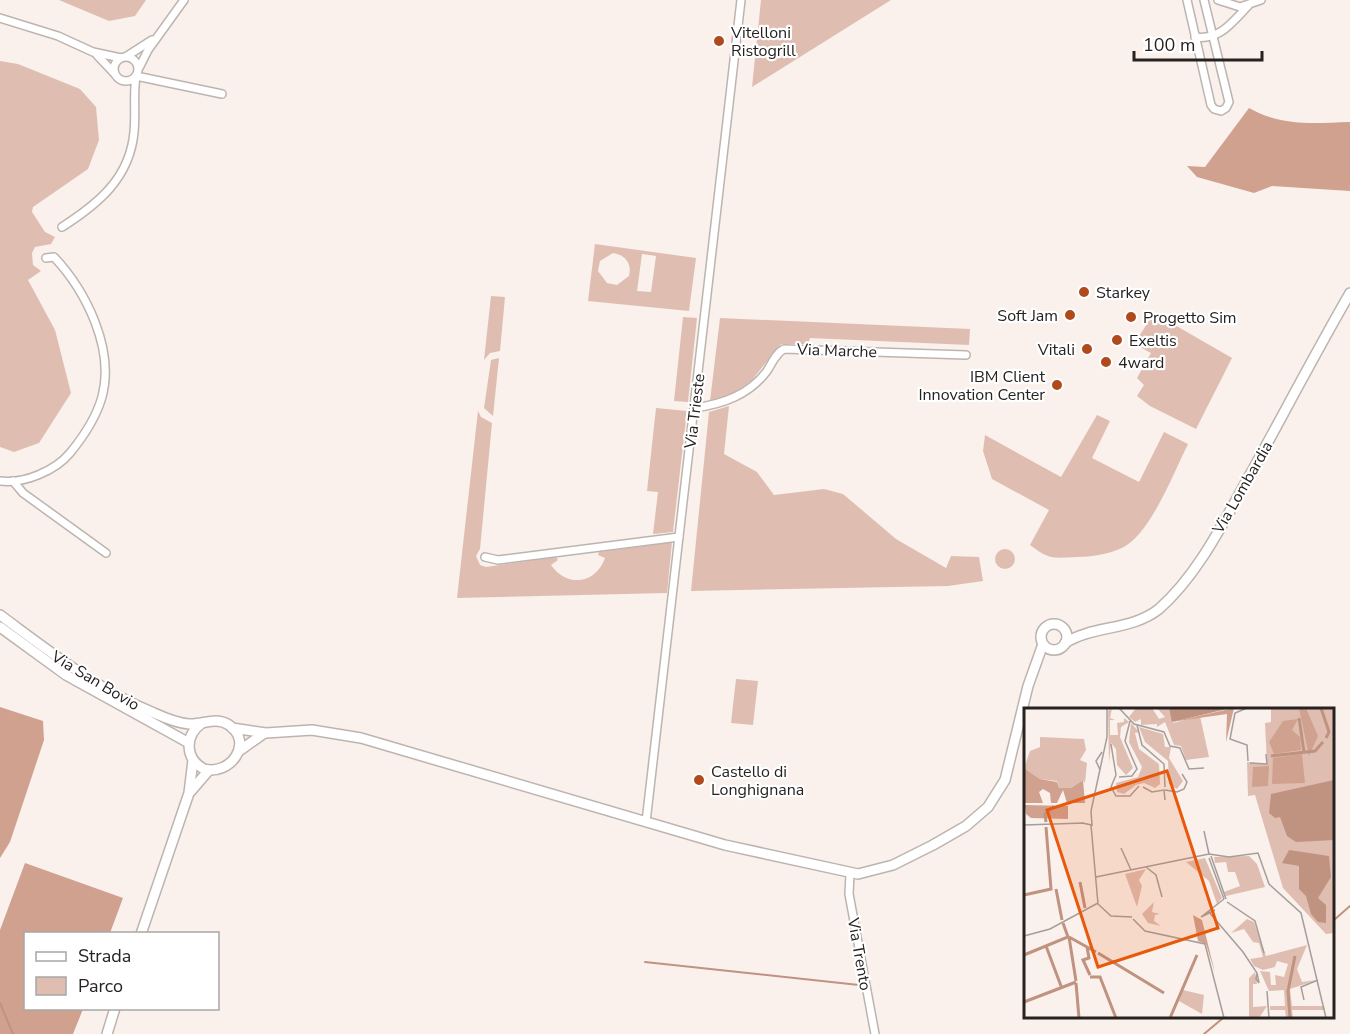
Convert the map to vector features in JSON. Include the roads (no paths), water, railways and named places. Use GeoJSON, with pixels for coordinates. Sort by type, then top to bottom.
{"type":"FeatureCollection","features":[{"type":"Feature","properties":{"kind":"street"},"geometry":{"type":"LineString","coordinates":[[62,227],[106,195],[121,175],[130,153],[136,76],[157,37],[184,0]]}},
{"type":"Feature","properties":{"kind":"street","name":"Via Trieste"},"geometry":{"type":"LineString","coordinates":[[646,822],[741,0]]}},
{"type":"Feature","properties":{"kind":"street"},"geometry":{"type":"LineString","coordinates":[[1187,0],[1211,105],[1214,110],[1221,111],[1229,102],[1204,0]]}},
{"type":"Feature","properties":{"kind":"street"},"geometry":{"type":"LineString","coordinates":[[1218,0],[1232,6],[1248,6]]}},
{"type":"Feature","properties":{"kind":"street"},"geometry":{"type":"LineString","coordinates":[[1195,37],[1213,36],[1230,25],[1248,6],[1261,0]]}},
{"type":"Feature","properties":{"kind":"street"},"geometry":{"type":"LineString","coordinates":[[0,18],[58,36],[93,51],[134,59],[139,68]]}},
{"type":"Feature","properties":{"kind":"street"},"geometry":{"type":"LineString","coordinates":[[116,76],[115,64],[157,37]]}},
{"type":"Feature","properties":{"kind":"street"},"geometry":{"type":"LineString","coordinates":[[93,51],[131,96],[134,111]]}},
{"type":"Feature","properties":{"kind":"street"},"geometry":{"type":"LineString","coordinates":[[116,76],[129,81],[136,76],[222,94]]}},
{"type":"Feature","properties":{"kind":"street"},"geometry":{"type":"LineString","coordinates":[[0,481],[13,481],[54,467],[66,458],[92,422],[102,397],[105,378],[99,337],[81,293],[70,274],[54,257],[46,258]]}},
{"type":"Feature","properties":{"kind":"street","name":"Via Lombardia"},"geometry":{"type":"LineString","coordinates":[[1089,634],[1065,630],[1057,625],[1048,626],[1041,634],[1046,647],[1059,649],[1065,643],[1089,634],[1120,627],[1150,615],[1187,577],[1236,499],[1350,293]]}},
{"type":"Feature","properties":{"kind":"street","name":"Via Marche"},"geometry":{"type":"LineString","coordinates":[[694,408],[723,403],[746,391],[760,379],[784,349],[966,355]]}},
{"type":"Feature","properties":{"kind":"street"},"geometry":{"type":"LineString","coordinates":[[13,481],[22,493],[106,553]]}},
{"type":"Feature","properties":{"kind":"street"},"geometry":{"type":"LineString","coordinates":[[485,557],[498,560],[679,537]]}},
{"type":"Feature","properties":{"kind":"street","name":"Via San Bovio"},"geometry":{"type":"LineString","coordinates":[[0,615],[69,666],[120,696],[171,720],[188,724],[218,720],[232,728],[266,733],[312,730],[354,736],[754,853],[850,874]]}},
{"type":"Feature","properties":{"kind":"street","name":"Via San Bovio"},"geometry":{"type":"LineString","coordinates":[[0,627],[66,675],[189,742]]}},
{"type":"Feature","properties":{"kind":"street"},"geometry":{"type":"LineString","coordinates":[[1065,630],[1065,643]]}},
{"type":"Feature","properties":{"kind":"street"},"geometry":{"type":"LineString","coordinates":[[850,874],[876,871],[909,857],[961,830],[988,807],[1005,780],[1028,686],[1038,659],[1046,647]]}},
{"type":"Feature","properties":{"kind":"street"},"geometry":{"type":"LineString","coordinates":[[141,932],[189,793],[194,760],[189,742],[194,730],[202,723]]}},
{"type":"Feature","properties":{"kind":"street"},"geometry":{"type":"LineString","coordinates":[[232,728],[239,742],[239,752]]}},
{"type":"Feature","properties":{"kind":"street"},"geometry":{"type":"LineString","coordinates":[[189,793],[209,770],[229,766],[239,752],[266,733]]}},
{"type":"Feature","properties":{"kind":"street"},"geometry":{"type":"LineString","coordinates":[[194,760],[209,770]]}},
{"type":"Feature","properties":{"kind":"street","name":"Via Trento"},"geometry":{"type":"LineString","coordinates":[[850,874],[849,894],[875,1034]]}},
{"type":"Feature","properties":{"kind":"street"},"geometry":{"type":"LineString","coordinates":[[107,1034],[114,1010]]}},
{"type":"Feature","properties":{"kind":"waterway"},"geometry":{"type":"LineString","coordinates":[[1335,919],[1350,906]]}},
{"type":"Feature","properties":{"kind":"waterway"},"geometry":{"type":"LineString","coordinates":[[645,962],[859,985]]}},
{"type":"Feature","properties":{"kind":"waterway"},"geometry":{"type":"LineString","coordinates":[[0,1003],[13,1034]]}},
{"type":"Feature","properties":{"kind":"waterway"},"geometry":{"type":"LineString","coordinates":[[1204,1034],[1222,1019]]}},
{"type":"Feature","properties":{"kind":"place","name":"Vitelloni Ristogrill"},"geometry":{"type":"Point","coordinates":[719,41]}},
{"type":"Feature","properties":{"kind":"place","name":"Starkey"},"geometry":{"type":"Point","coordinates":[1084,292]}},
{"type":"Feature","properties":{"kind":"place","name":"Soft Jam"},"geometry":{"type":"Point","coordinates":[1070,315]}},
{"type":"Feature","properties":{"kind":"place","name":"Progetto Sim"},"geometry":{"type":"Point","coordinates":[1131,317]}},
{"type":"Feature","properties":{"kind":"place","name":"Exeltis"},"geometry":{"type":"Point","coordinates":[1117,340]}},
{"type":"Feature","properties":{"kind":"place","name":"Vitali"},"geometry":{"type":"Point","coordinates":[1087,349]}},
{"type":"Feature","properties":{"kind":"place","name":"4ward"},"geometry":{"type":"Point","coordinates":[1106,362]}},
{"type":"Feature","properties":{"kind":"place","name":"IBM Client Innovation Center"},"geometry":{"type":"Point","coordinates":[1057,385]}},
{"type":"Feature","properties":{"kind":"place","name":"Castello di Longhignana"},"geometry":{"type":"Point","coordinates":[699,780]}}]}
